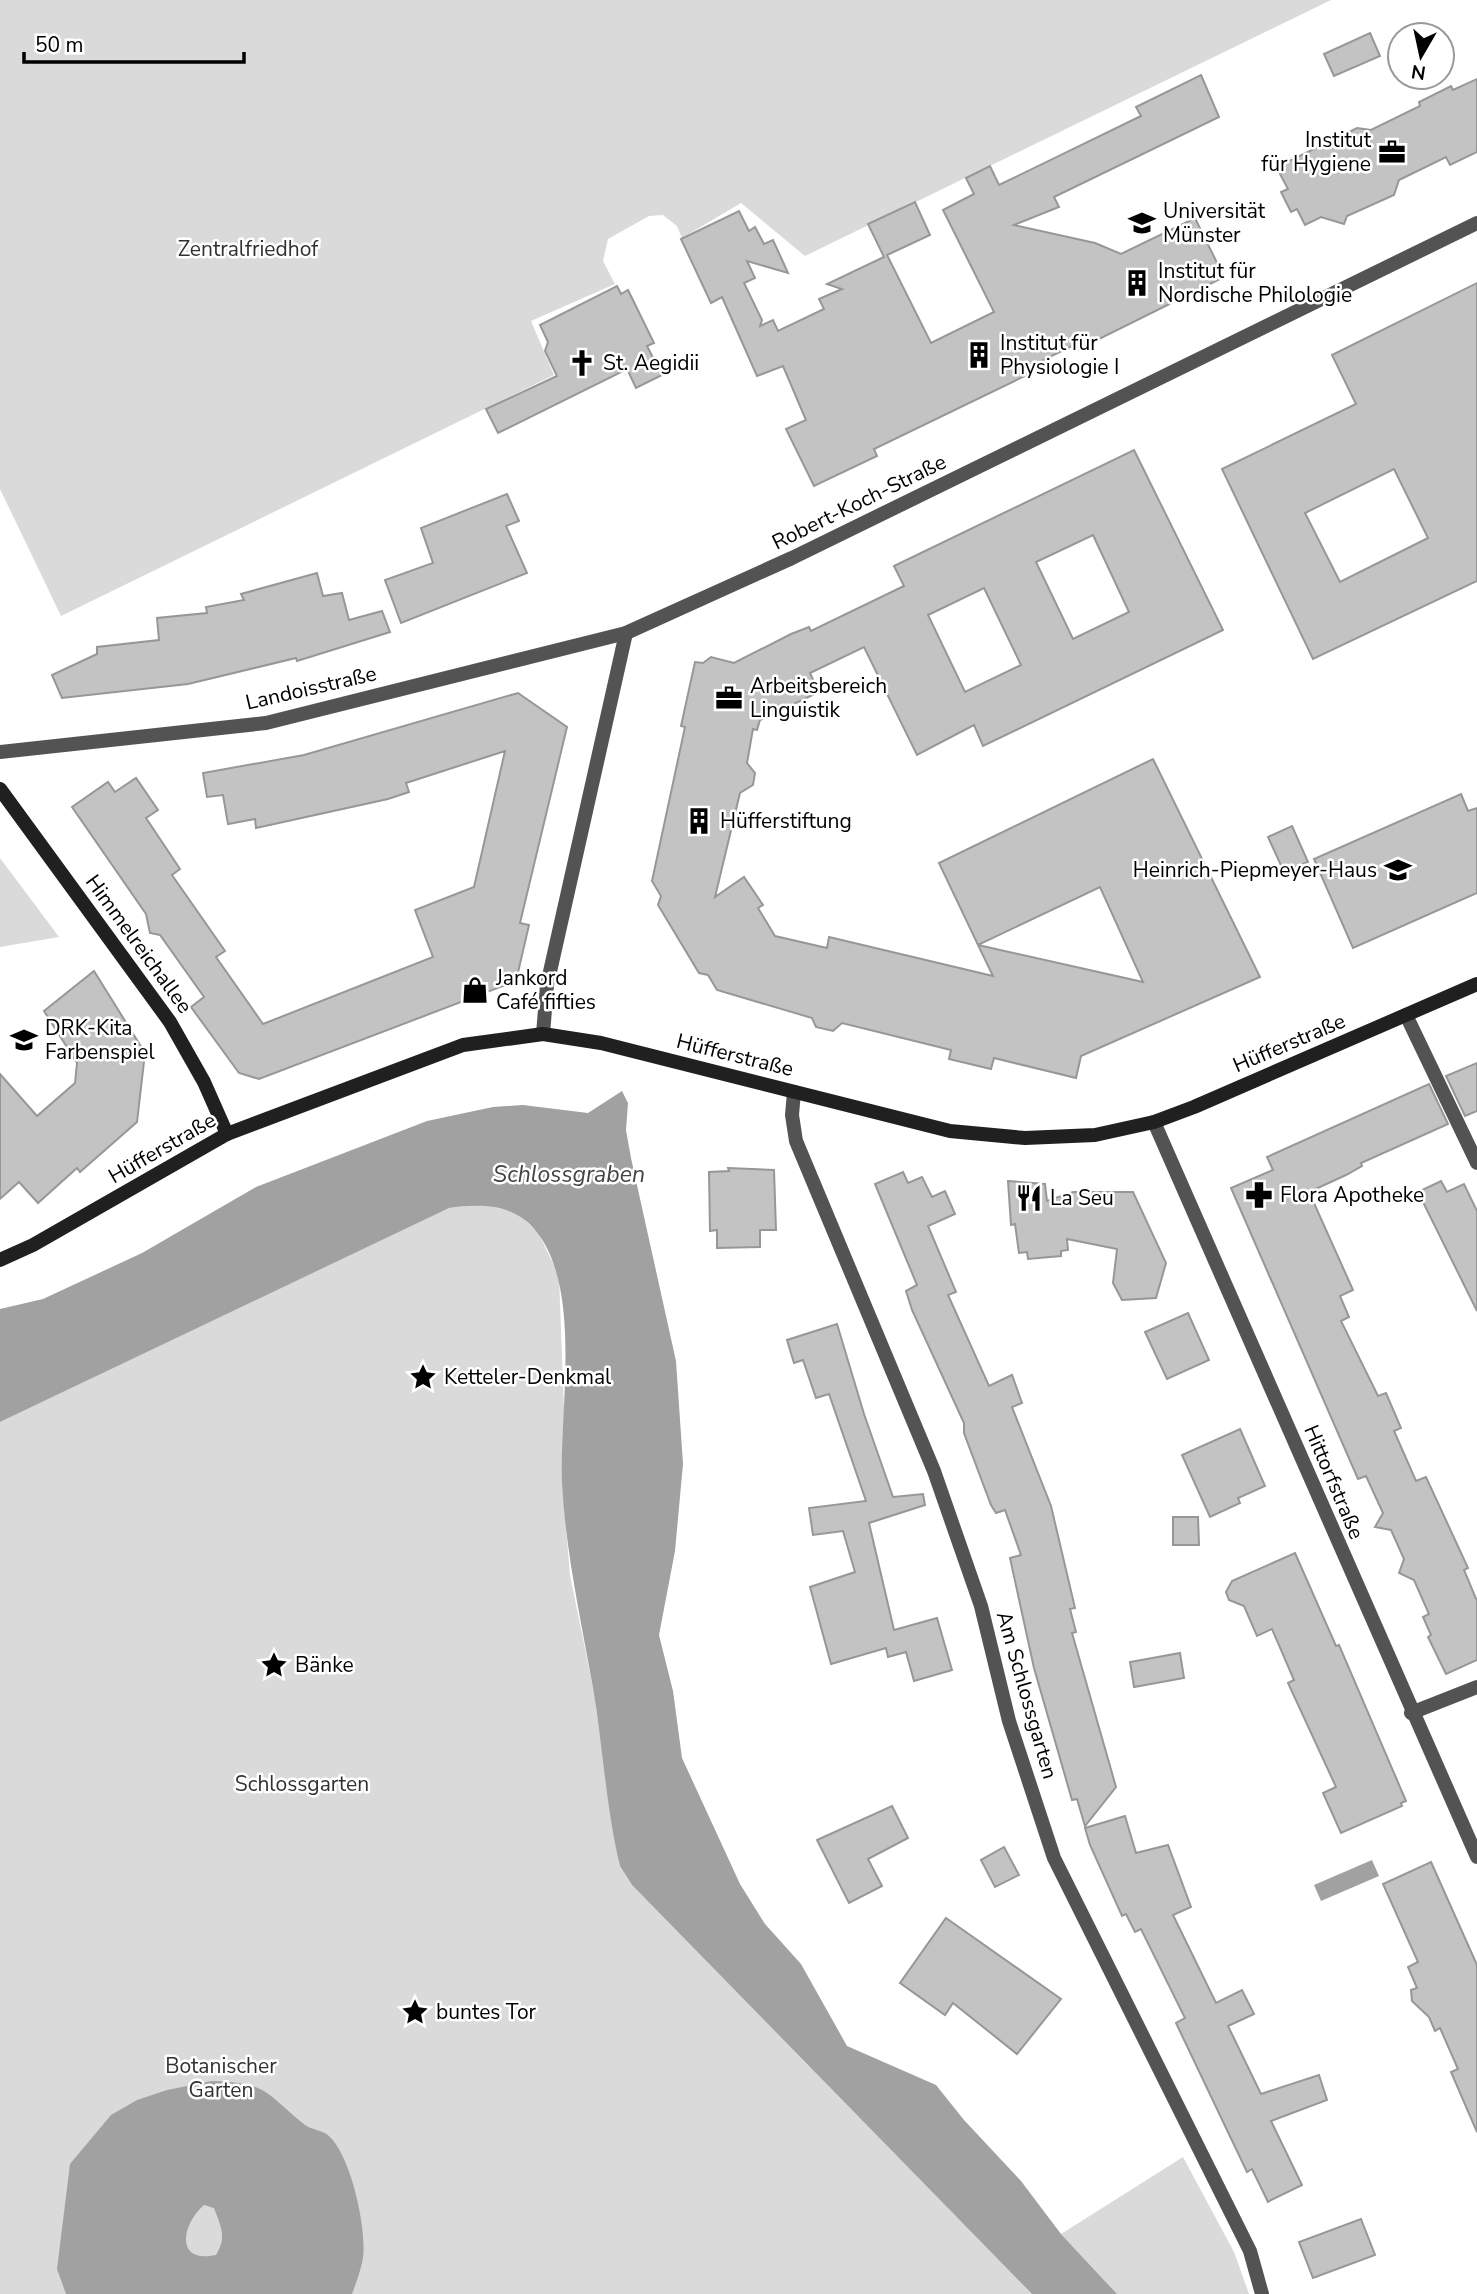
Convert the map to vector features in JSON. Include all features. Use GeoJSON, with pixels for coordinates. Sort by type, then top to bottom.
{"type":"FeatureCollection","features":[{"type":"Feature","properties":{"kind":"street","name":"Robert-Koch-Straße"},"geometry":{"type":"LineString","coordinates":[[626,633],[792,558],[1477,223]]}},
{"type":"Feature","properties":{"kind":"street","name":"Landoisstraße"},"geometry":{"type":"LineString","coordinates":[[0,752],[266,723],[626,633]]}},
{"type":"Feature","properties":{"kind":"street"},"geometry":{"type":"LineString","coordinates":[[543,1034],[547,985],[626,633]]}},
{"type":"Feature","properties":{"kind":"street","name":"Himmelreichallee"},"geometry":{"type":"LineString","coordinates":[[0,789],[170,1022],[204,1082],[226,1134]]}},
{"type":"Feature","properties":{"kind":"street","name":"Hüfferstraße"},"geometry":{"type":"LineString","coordinates":[[0,1260],[33,1245],[226,1134],[463,1045],[543,1034],[601,1043],[950,1131],[1025,1138],[1095,1135],[1154,1122],[1477,985]]}},
{"type":"Feature","properties":{"kind":"street"},"geometry":{"type":"LineString","coordinates":[[1406,1015],[1477,1163]]}},
{"type":"Feature","properties":{"kind":"street","name":"Am Schlossgarten"},"geometry":{"type":"LineString","coordinates":[[794,1091],[792,1115],[796,1141],[934,1471],[981,1606],[1009,1721],[1054,1858],[1250,2251],[1262,2294]]}},
{"type":"Feature","properties":{"kind":"street","name":"Hittorfstraße"},"geometry":{"type":"LineString","coordinates":[[1154,1122],[1411,1713],[1477,1857]]}},
{"type":"Feature","properties":{"kind":"street"},"geometry":{"type":"LineString","coordinates":[[1411,1713],[1477,1687]]}},
{"type":"Feature","properties":{"kind":"green space","name":"Zentralfriedhof"},"geometry":{"type":"Polygon","coordinates":[[[0,0],[1331,0],[805,256],[741,203],[682,238],[677,226],[663,215],[649,216],[608,239],[603,261],[615,284],[531,321],[554,375],[61,616],[0,489],[0,0]]]}},
{"type":"Feature","properties":{"kind":"green space"},"geometry":{"type":"Polygon","coordinates":[[[0,858],[59,937],[0,947],[0,858]]]}},
{"type":"Feature","properties":{"kind":"green space","name":"Schlossgarten"},"geometry":{"type":"Polygon","coordinates":[[[479,1204],[517,1212],[539,1234],[559,1276],[565,1434],[562,1482],[570,1575],[593,1688],[620,1866],[632,1885],[1032,2294],[0,2294],[0,1422],[426,1218],[449,1208],[479,1204]]]}},
{"type":"Feature","properties":{"kind":"green space"},"geometry":{"type":"Polygon","coordinates":[[[1183,2157],[1234,2252],[1249,2294],[1117,2294],[1061,2234],[1183,2157]]]}},
{"type":"Feature","properties":{"kind":"water","name":"Schlossgraben"},"geometry":{"type":"Polygon","coordinates":[[[622,1091],[628,1103],[626,1130],[631,1158],[676,1361],[683,1464],[675,1551],[659,1635],[673,1691],[682,1758],[740,1884],[765,1924],[801,1964],[847,2046],[936,2085],[964,2120],[1021,2181],[1061,2234],[1117,2294],[1032,2294],[632,1885],[620,1866],[564,1510],[562,1455],[566,1355],[560,1289],[552,1260],[539,1235],[521,1217],[487,1206],[449,1208],[0,1422],[0,1309],[43,1299],[142,1253],[256,1187],[427,1121],[493,1107],[523,1105],[588,1113],[622,1091]]]}},
{"type":"Feature","properties":{"kind":"water"},"geometry":{"type":"Polygon","coordinates":[[[1372,1860],[1379,1876],[1321,1901],[1314,1885],[1372,1860]]]}},
{"type":"Feature","properties":{"kind":"water"},"geometry":{"type":"Polygon","coordinates":[[[212,2081],[256,2087],[273,2097],[305,2125],[329,2136],[344,2159],[360,2212],[363,2258],[352,2294],[66,2294],[57,2269],[70,2164],[111,2115],[137,2100],[167,2090],[212,2081]],[[204,2205],[190,2223],[186,2241],[194,2254],[216,2255],[219,2249],[222,2232],[214,2208],[204,2205]]]}},
{"type":"Feature","properties":{"kind":"building"},"geometry":{"type":"Polygon","coordinates":[[[1370,33],[1380,56],[1334,76],[1324,54],[1370,33]]]}},
{"type":"Feature","properties":{"kind":"building"},"geometry":{"type":"Polygon","coordinates":[[[1201,75],[1219,117],[1054,197],[1059,207],[1014,225],[1095,243],[1121,254],[1195,218],[1224,277],[1079,349],[1076,344],[1029,367],[1031,373],[874,449],[877,456],[814,486],[786,429],[806,420],[783,366],[757,376],[722,297],[711,303],[681,239],[739,211],[749,231],[755,227],[764,244],[773,240],[788,273],[747,261],[755,278],[744,283],[762,320],[760,326],[773,320],[778,331],[824,309],[819,299],[842,289],[827,284],[884,257],[868,224],[915,202],[930,235],[887,255],[931,343],[994,312],[943,210],[974,194],[966,178],[990,166],[999,185],[1141,116],[1136,107],[1201,75]]]}},
{"type":"Feature","properties":{"kind":"building","name":"Institut für Hygiene"},"geometry":{"type":"Polygon","coordinates":[[[1477,79],[1477,152],[1450,165],[1446,157],[1399,180],[1394,195],[1347,216],[1344,224],[1321,217],[1305,225],[1297,209],[1291,212],[1281,192],[1288,189],[1280,174],[1284,172],[1281,165],[1357,128],[1371,130],[1420,106],[1419,102],[1441,91],[1456,91],[1477,79]]]}},
{"type":"Feature","properties":{"kind":"building"},"geometry":{"type":"Polygon","coordinates":[[[1477,283],[1477,581],[1313,659],[1222,469],[1356,404],[1332,355],[1477,283]],[[1394,469],[1305,513],[1340,582],[1428,538],[1394,469]]]}},
{"type":"Feature","properties":{"kind":"building"},"geometry":{"type":"Polygon","coordinates":[[[617,286],[621,294],[628,290],[654,343],[647,346],[662,375],[636,388],[627,369],[498,433],[486,409],[557,376],[545,351],[548,342],[540,325],[617,286]]]}},
{"type":"Feature","properties":{"kind":"building"},"geometry":{"type":"Polygon","coordinates":[[[1134,450],[1223,630],[983,746],[974,725],[917,755],[864,647],[810,673],[819,692],[760,720],[757,730],[753,729],[747,763],[755,773],[753,785],[740,793],[715,897],[744,877],[763,905],[758,908],[775,936],[827,948],[829,937],[993,976],[978,945],[939,863],[1153,759],[1260,977],[1081,1056],[1076,1078],[994,1058],[991,1069],[949,1059],[951,1050],[842,1023],[833,1031],[816,1027],[812,1018],[717,990],[708,975],[699,973],[658,905],[661,896],[652,881],[685,727],[681,726],[695,662],[703,663],[711,657],[734,663],[791,634],[809,627],[811,631],[904,586],[894,566],[1134,450]],[[1093,535],[1036,562],[1073,639],[1129,612],[1093,535]],[[984,588],[928,615],[965,692],[1021,665],[984,588]],[[1100,887],[978,945],[1143,982],[1100,887]]]}},
{"type":"Feature","properties":{"kind":"building"},"geometry":{"type":"Polygon","coordinates":[[[507,494],[519,521],[506,526],[527,573],[401,623],[385,580],[433,563],[421,528],[507,494]]]}},
{"type":"Feature","properties":{"kind":"building"},"geometry":{"type":"Polygon","coordinates":[[[317,573],[323,596],[342,593],[349,620],[382,611],[390,632],[297,661],[296,658],[188,684],[62,698],[52,675],[97,654],[97,647],[159,640],[157,618],[207,613],[206,607],[244,600],[241,594],[317,573]]]}},
{"type":"Feature","properties":{"kind":"building"},"geometry":{"type":"Polygon","coordinates":[[[518,693],[567,727],[520,923],[529,925],[516,981],[259,1079],[239,1073],[191,1007],[204,997],[160,935],[150,933],[146,914],[72,807],[108,782],[115,792],[136,778],[158,810],[146,818],[180,869],[172,875],[225,951],[216,957],[263,1024],[433,957],[415,910],[474,887],[505,751],[406,783],[409,792],[388,799],[256,828],[255,819],[228,824],[223,795],[207,797],[203,773],[304,755],[518,693]]]}},
{"type":"Feature","properties":{"kind":"building","name":"Heinrich-Piepmeyer-Haus"},"geometry":{"type":"Polygon","coordinates":[[[1461,794],[1468,811],[1477,808],[1477,893],[1353,948],[1314,859],[1461,794]]]}},
{"type":"Feature","properties":{"kind":"building"},"geometry":{"type":"Polygon","coordinates":[[[1292,826],[1308,862],[1284,872],[1268,837],[1292,826]]]}},
{"type":"Feature","properties":{"kind":"building"},"geometry":{"type":"Polygon","coordinates":[[[94,971],[145,1053],[137,1122],[80,1172],[77,1168],[38,1203],[19,1182],[0,1199],[0,1074],[37,1116],[75,1083],[77,1063],[44,1011],[94,971]]]}},
{"type":"Feature","properties":{"kind":"building"},"geometry":{"type":"Polygon","coordinates":[[[1477,1063],[1477,1111],[1465,1116],[1446,1076],[1477,1063]]]}},
{"type":"Feature","properties":{"kind":"building"},"geometry":{"type":"Polygon","coordinates":[[[1429,1084],[1448,1124],[1361,1163],[1362,1166],[1346,1175],[1309,1192],[1353,1290],[1340,1296],[1349,1317],[1341,1321],[1378,1396],[1386,1393],[1401,1428],[1394,1431],[1416,1481],[1426,1477],[1468,1568],[1464,1570],[1477,1601],[1477,1660],[1446,1674],[1428,1637],[1431,1635],[1423,1617],[1429,1614],[1414,1580],[1399,1573],[1404,1559],[1391,1530],[1375,1527],[1383,1513],[1366,1476],[1358,1479],[1231,1188],[1273,1170],[1267,1157],[1429,1084]]]}},
{"type":"Feature","properties":{"kind":"building"},"geometry":{"type":"Polygon","coordinates":[[[728,1168],[774,1170],[776,1230],[760,1230],[760,1247],[717,1248],[717,1230],[710,1231],[709,1172],[729,1171],[728,1168]]]}},
{"type":"Feature","properties":{"kind":"building"},"geometry":{"type":"Polygon","coordinates":[[[903,1172],[908,1183],[922,1177],[932,1197],[945,1191],[955,1214],[928,1226],[956,1292],[948,1295],[989,1386],[1012,1375],[1022,1403],[1012,1407],[1051,1506],[1075,1608],[1070,1609],[1076,1632],[1072,1633],[1116,1787],[1085,1826],[1077,1799],[1072,1800],[1034,1668],[1010,1558],[1021,1555],[1005,1510],[996,1513],[991,1505],[964,1433],[964,1423],[912,1310],[906,1291],[917,1285],[875,1184],[903,1172]]]}},
{"type":"Feature","properties":{"kind":"building"},"geometry":{"type":"Polygon","coordinates":[[[1008,1181],[1045,1184],[1047,1201],[1073,1192],[1133,1192],[1166,1263],[1156,1298],[1122,1300],[1113,1283],[1117,1249],[1067,1239],[1068,1250],[1061,1251],[1061,1256],[1028,1259],[1027,1252],[1019,1253],[1015,1224],[1011,1225],[1008,1181]]]}},
{"type":"Feature","properties":{"kind":"building"},"geometry":{"type":"Polygon","coordinates":[[[1441,1181],[1447,1192],[1464,1184],[1477,1211],[1477,1311],[1418,1192],[1441,1181]]]}},
{"type":"Feature","properties":{"kind":"building"},"geometry":{"type":"Polygon","coordinates":[[[1188,1313],[1209,1360],[1167,1379],[1145,1332],[1188,1313]]]}},
{"type":"Feature","properties":{"kind":"building"},"geometry":{"type":"Polygon","coordinates":[[[837,1324],[893,1497],[923,1494],[925,1505],[869,1523],[894,1630],[937,1618],[952,1670],[914,1681],[906,1652],[888,1657],[886,1648],[831,1664],[810,1587],[855,1572],[843,1531],[813,1535],[809,1508],[866,1501],[829,1394],[816,1398],[803,1360],[794,1363],[787,1340],[837,1324]]]}},
{"type":"Feature","properties":{"kind":"building"},"geometry":{"type":"Polygon","coordinates":[[[1240,1429],[1265,1486],[1238,1498],[1240,1503],[1210,1517],[1182,1455],[1240,1429]]]}},
{"type":"Feature","properties":{"kind":"building"},"geometry":{"type":"Polygon","coordinates":[[[1173,1517],[1198,1517],[1199,1545],[1173,1545],[1173,1517]]]}},
{"type":"Feature","properties":{"kind":"building"},"geometry":{"type":"Polygon","coordinates":[[[1295,1553],[1336,1646],[1339,1645],[1406,1801],[1401,1803],[1402,1806],[1341,1833],[1323,1793],[1336,1787],[1288,1683],[1294,1680],[1272,1629],[1257,1636],[1244,1606],[1229,1600],[1226,1592],[1232,1581],[1295,1553]]]}},
{"type":"Feature","properties":{"kind":"building"},"geometry":{"type":"Polygon","coordinates":[[[1180,1653],[1184,1678],[1134,1687],[1130,1662],[1180,1653]]]}},
{"type":"Feature","properties":{"kind":"building"},"geometry":{"type":"Polygon","coordinates":[[[892,1806],[908,1838],[868,1859],[882,1886],[849,1903],[817,1840],[892,1806]]]}},
{"type":"Feature","properties":{"kind":"building"},"geometry":{"type":"Polygon","coordinates":[[[1125,1816],[1136,1853],[1168,1845],[1191,1907],[1173,1915],[1216,2003],[1242,1990],[1254,2014],[1228,2026],[1261,2094],[1319,2075],[1327,2100],[1271,2121],[1302,2185],[1268,2202],[1252,2169],[1247,2172],[1176,2023],[1185,2018],[1141,1929],[1135,1932],[1126,1914],[1122,1916],[1090,1845],[1085,1828],[1125,1816]]]}},
{"type":"Feature","properties":{"kind":"building"},"geometry":{"type":"Polygon","coordinates":[[[1004,1847],[1019,1875],[995,1887],[981,1860],[1004,1847]]]}},
{"type":"Feature","properties":{"kind":"building"},"geometry":{"type":"Polygon","coordinates":[[[1431,1862],[1477,1965],[1477,2132],[1451,2072],[1458,2069],[1440,2028],[1435,2031],[1429,2017],[1412,2001],[1411,1990],[1417,1988],[1408,1967],[1418,1962],[1383,1884],[1431,1862]]]}},
{"type":"Feature","properties":{"kind":"building"},"geometry":{"type":"Polygon","coordinates":[[[946,1918],[1061,1999],[1017,2054],[953,2003],[945,2015],[900,1983],[946,1918]]]}},
{"type":"Feature","properties":{"kind":"building"},"geometry":{"type":"Polygon","coordinates":[[[1361,2219],[1375,2255],[1313,2278],[1299,2242],[1361,2219]]]}},
{"type":"Feature","properties":{"kind":"place","name":"Institut für Hygiene"},"geometry":{"type":"Point","coordinates":[1392,152]}},
{"type":"Feature","properties":{"kind":"place","name":"Universität Münster"},"geometry":{"type":"Point","coordinates":[1142,223]}},
{"type":"Feature","properties":{"kind":"place","name":"Institut für Nordische Philologie"},"geometry":{"type":"Point","coordinates":[1137,283]}},
{"type":"Feature","properties":{"kind":"place","name":"Institut für Physiologie I"},"geometry":{"type":"Point","coordinates":[979,355]}},
{"type":"Feature","properties":{"kind":"place","name":"St. Aegidii"},"geometry":{"type":"Point","coordinates":[582,363]}},
{"type":"Feature","properties":{"kind":"place","name":"Arbeitsbereich Linguistik"},"geometry":{"type":"Point","coordinates":[729,698]}},
{"type":"Feature","properties":{"kind":"place","name":"Hüfferstiftung"},"geometry":{"type":"Point","coordinates":[699,821]}},
{"type":"Feature","properties":{"kind":"place","name":"Heinrich-Piepmeyer-Haus"},"geometry":{"type":"Point","coordinates":[1398,870]}},
{"type":"Feature","properties":{"kind":"place","name":"Jankord Café fifties"},"geometry":{"type":"Point","coordinates":[475,990]}},
{"type":"Feature","properties":{"kind":"place","name":"DRK-Kita Farbenspiel"},"geometry":{"type":"Point","coordinates":[24,1040]}},
{"type":"Feature","properties":{"kind":"place","name":"Flora Apotheke"},"geometry":{"type":"Point","coordinates":[1259,1195]}},
{"type":"Feature","properties":{"kind":"place","name":"La Seu"},"geometry":{"type":"Point","coordinates":[1029,1198]}},
{"type":"Feature","properties":{"kind":"place","name":"Ketteler-Denkmal"},"geometry":{"type":"Point","coordinates":[423,1377]}},
{"type":"Feature","properties":{"kind":"place","name":"Bänke"},"geometry":{"type":"Point","coordinates":[274,1665]}},
{"type":"Feature","properties":{"kind":"place","name":"buntes Tor"},"geometry":{"type":"Point","coordinates":[415,2012]}},
{"type":"Feature","properties":{"kind":"park label","name":"Botanischer Garten"},"geometry":{"type":"Point","coordinates":[221,2078]}}]}
